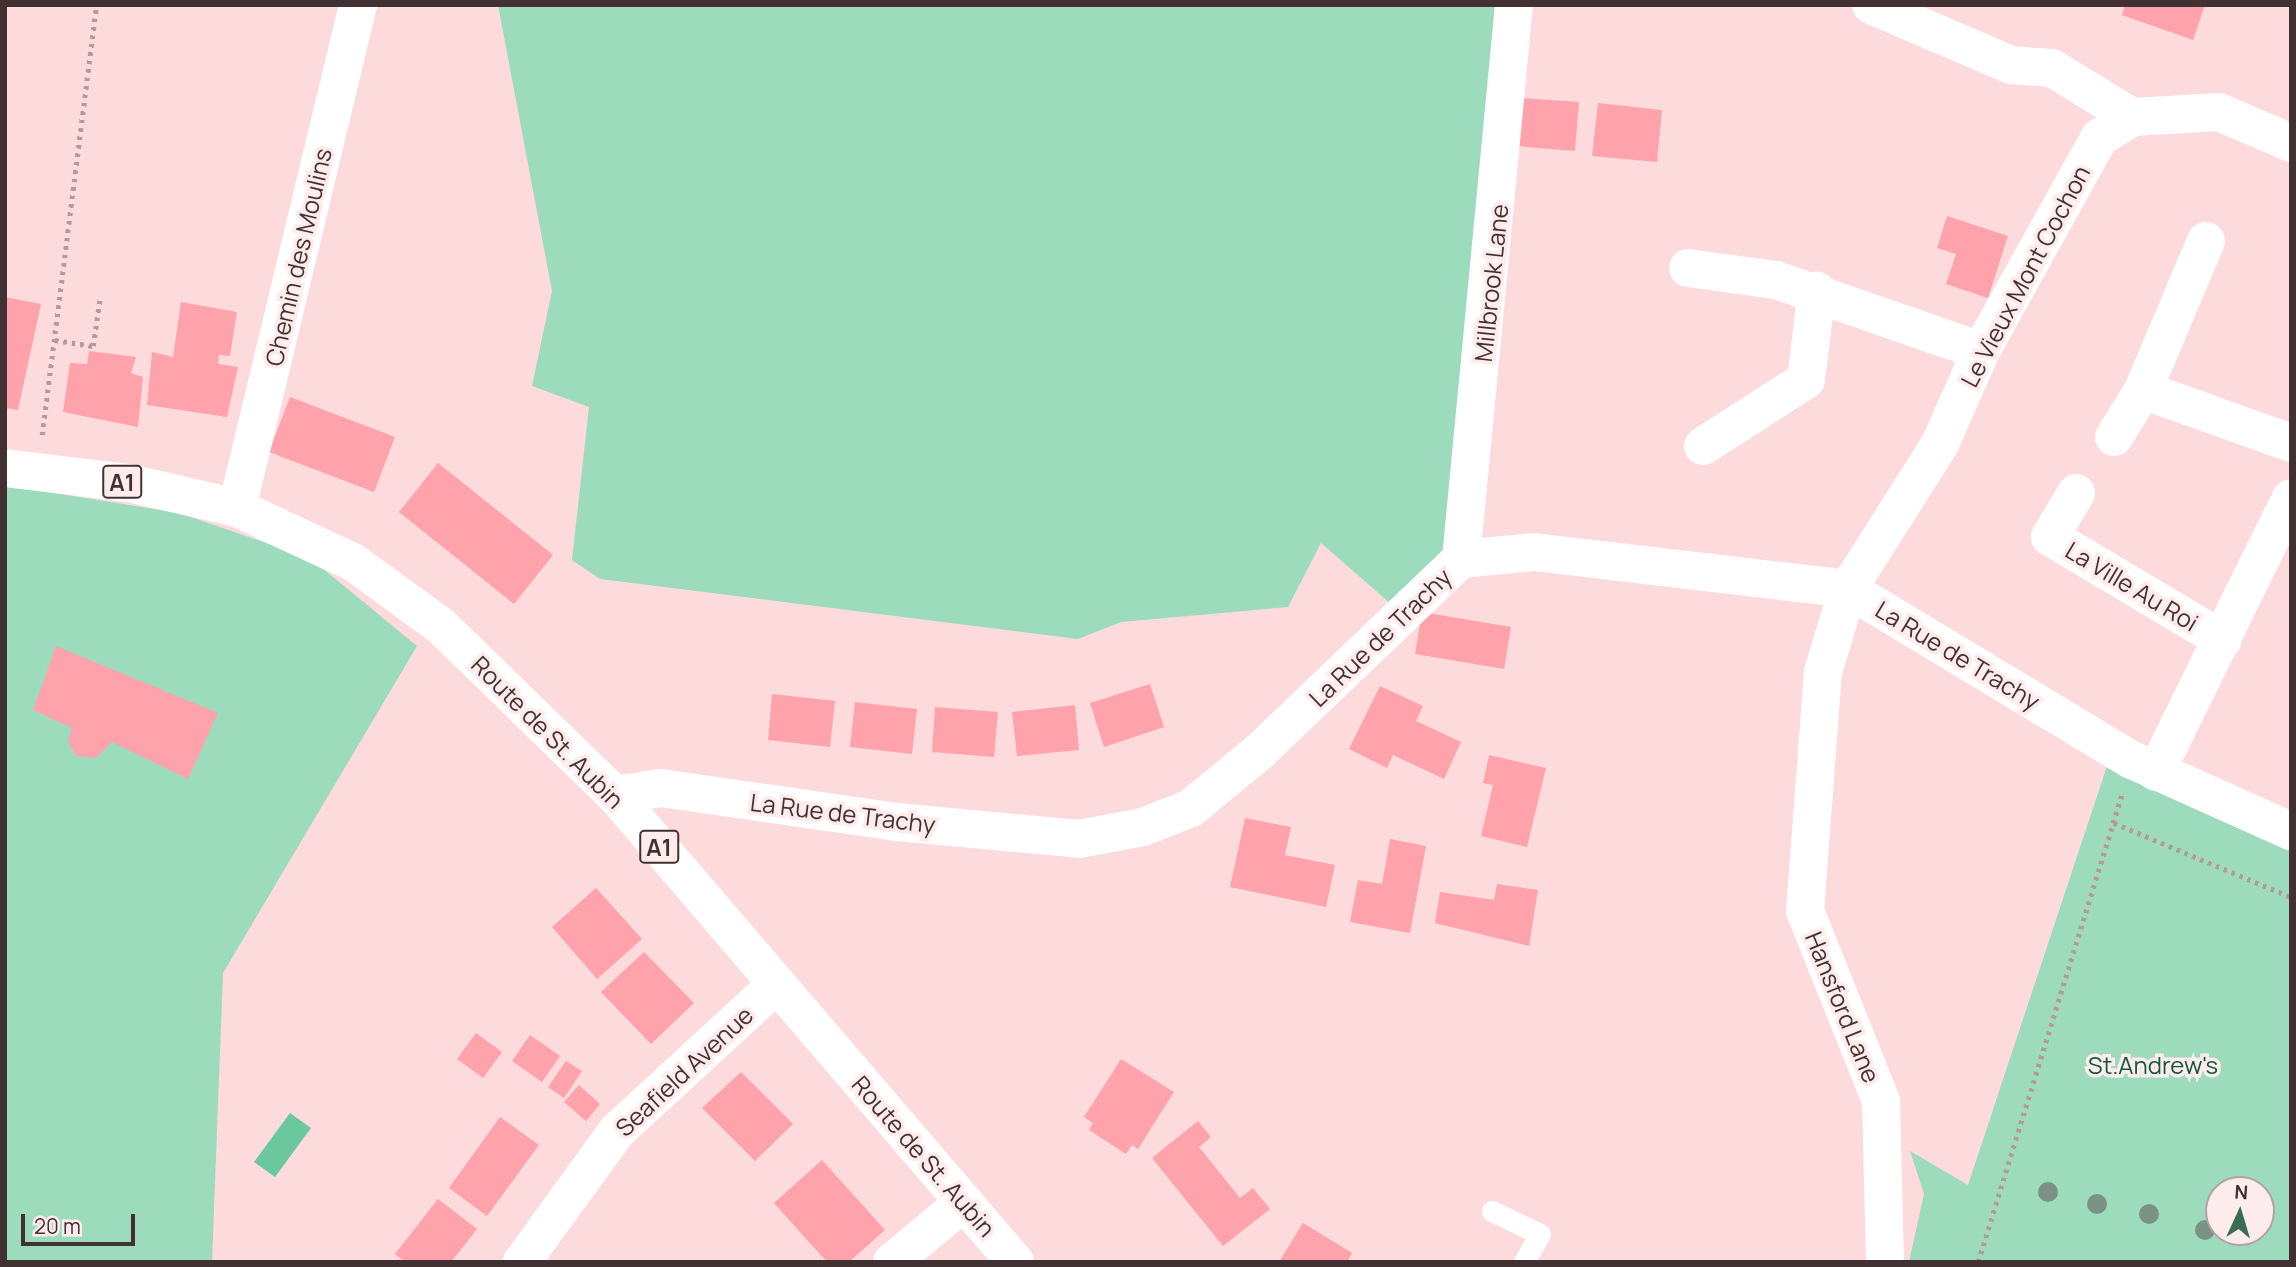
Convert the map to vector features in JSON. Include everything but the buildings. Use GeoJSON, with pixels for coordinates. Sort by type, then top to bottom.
{"type":"FeatureCollection","features":[{"type":"Feature","properties":{"kind":"street","name":"Chemin des Moulins"},"geometry":{"type":"LineString","coordinates":[[237,508],[358,5]]}},
{"type":"Feature","properties":{"kind":"street","name":"Millbrook Lane"},"geometry":{"type":"LineString","coordinates":[[1461,559],[1514,5]]}},
{"type":"Feature","properties":{"kind":"street"},"geometry":{"type":"LineString","coordinates":[[1871,5],[2011,65],[2052,68],[2132,117]]}},
{"type":"Feature","properties":{"kind":"street","name":"Le Vieux Mont Cochon"},"geometry":{"type":"LineString","coordinates":[[1848,589],[1940,444],[1981,351],[2099,138],[2132,117],[2219,112],[2291,144]]}},
{"type":"Feature","properties":{"kind":"street"},"geometry":{"type":"LineString","coordinates":[[2114,437],[2143,390],[2206,242]]}},
{"type":"Feature","properties":{"kind":"street"},"geometry":{"type":"LineString","coordinates":[[1688,268],[1816,291],[1981,351]]}},
{"type":"Feature","properties":{"kind":"street"},"geometry":{"type":"LineString","coordinates":[[1703,446],[1806,380],[1816,291]]}},
{"type":"Feature","properties":{"kind":"street"},"geometry":{"type":"LineString","coordinates":[[2143,390],[2291,443]]}},
{"type":"Feature","properties":{"kind":"street","name":"Route de St. Aubin"},"geometry":{"type":"LineString","coordinates":[[21,470],[129,482],[237,508],[353,562],[441,626],[615,795],[1015,1262]]}},
{"type":"Feature","properties":{"kind":"street","name":"La Ville Au Roi"},"geometry":{"type":"LineString","coordinates":[[2076,493],[2050,537],[2223,640]]}},
{"type":"Feature","properties":{"kind":"street","name":"La Ville Au Roi"},"geometry":{"type":"LineString","coordinates":[[2144,766],[2223,640],[2291,498]]}},
{"type":"Feature","properties":{"kind":"street","name":"La Rue de Trachy"},"geometry":{"type":"LineString","coordinates":[[615,795],[661,788],[897,822],[1079,838],[1143,827],[1191,808],[1278,734],[1461,559],[1534,552],[1848,589],[2144,766],[2291,831]]}},
{"type":"Feature","properties":{"kind":"street","name":"Hansford Lane"},"geometry":{"type":"LineString","coordinates":[[1848,589],[1824,673],[1805,911],[1881,1101],[1885,1262]]}},
{"type":"Feature","properties":{"kind":"street","name":"Seafield Avenue"},"geometry":{"type":"LineString","coordinates":[[522,1262],[617,1130],[776,985]]}},
{"type":"Feature","properties":{"kind":"street"},"geometry":{"type":"LineString","coordinates":[[892,1262],[964,1202]]}},
{"type":"Feature","properties":{"kind":"lane"},"geometry":{"type":"LineString","coordinates":[[1493,1211],[1540,1234],[1524,1262]]}},
{"type":"Feature","properties":{"kind":"path"},"geometry":{"type":"LineString","coordinates":[[21,470],[55,340],[96,5]]}},
{"type":"Feature","properties":{"kind":"path"},"geometry":{"type":"LineString","coordinates":[[55,340],[93,346],[100,298]]}},
{"type":"Feature","properties":{"kind":"path"},"geometry":{"type":"LineString","coordinates":[[1978,1262],[2114,823],[2144,766]]}},
{"type":"Feature","properties":{"kind":"path"},"geometry":{"type":"LineString","coordinates":[[2114,823],[2291,897]]}},
{"type":"Feature","properties":{"kind":"green space"},"geometry":{"type":"Polygon","coordinates":[[[498,5],[1500,5],[1449,547],[1391,604],[1321,543],[1288,607],[1121,622],[1078,639],[600,579],[572,560],[589,407],[532,386],[552,291],[498,5]]]}},
{"type":"Feature","properties":{"kind":"green space"},"geometry":{"type":"Polygon","coordinates":[[[5,485],[179,513],[310,558],[417,646],[223,973],[212,1262],[5,1262],[5,485]]]}},
{"type":"Feature","properties":{"kind":"green space","name":"St.Andrew's"},"geometry":{"type":"Polygon","coordinates":[[[2107,766],[2291,841],[2291,1262],[1909,1262],[1924,1194],[1910,1151],[1968,1185],[2107,766]]]}},
{"type":"Feature","properties":{"kind":"shaded area"},"geometry":{"type":"Polygon","coordinates":[[[290,1113],[311,1128],[275,1177],[254,1162],[290,1113]]]}}]}
